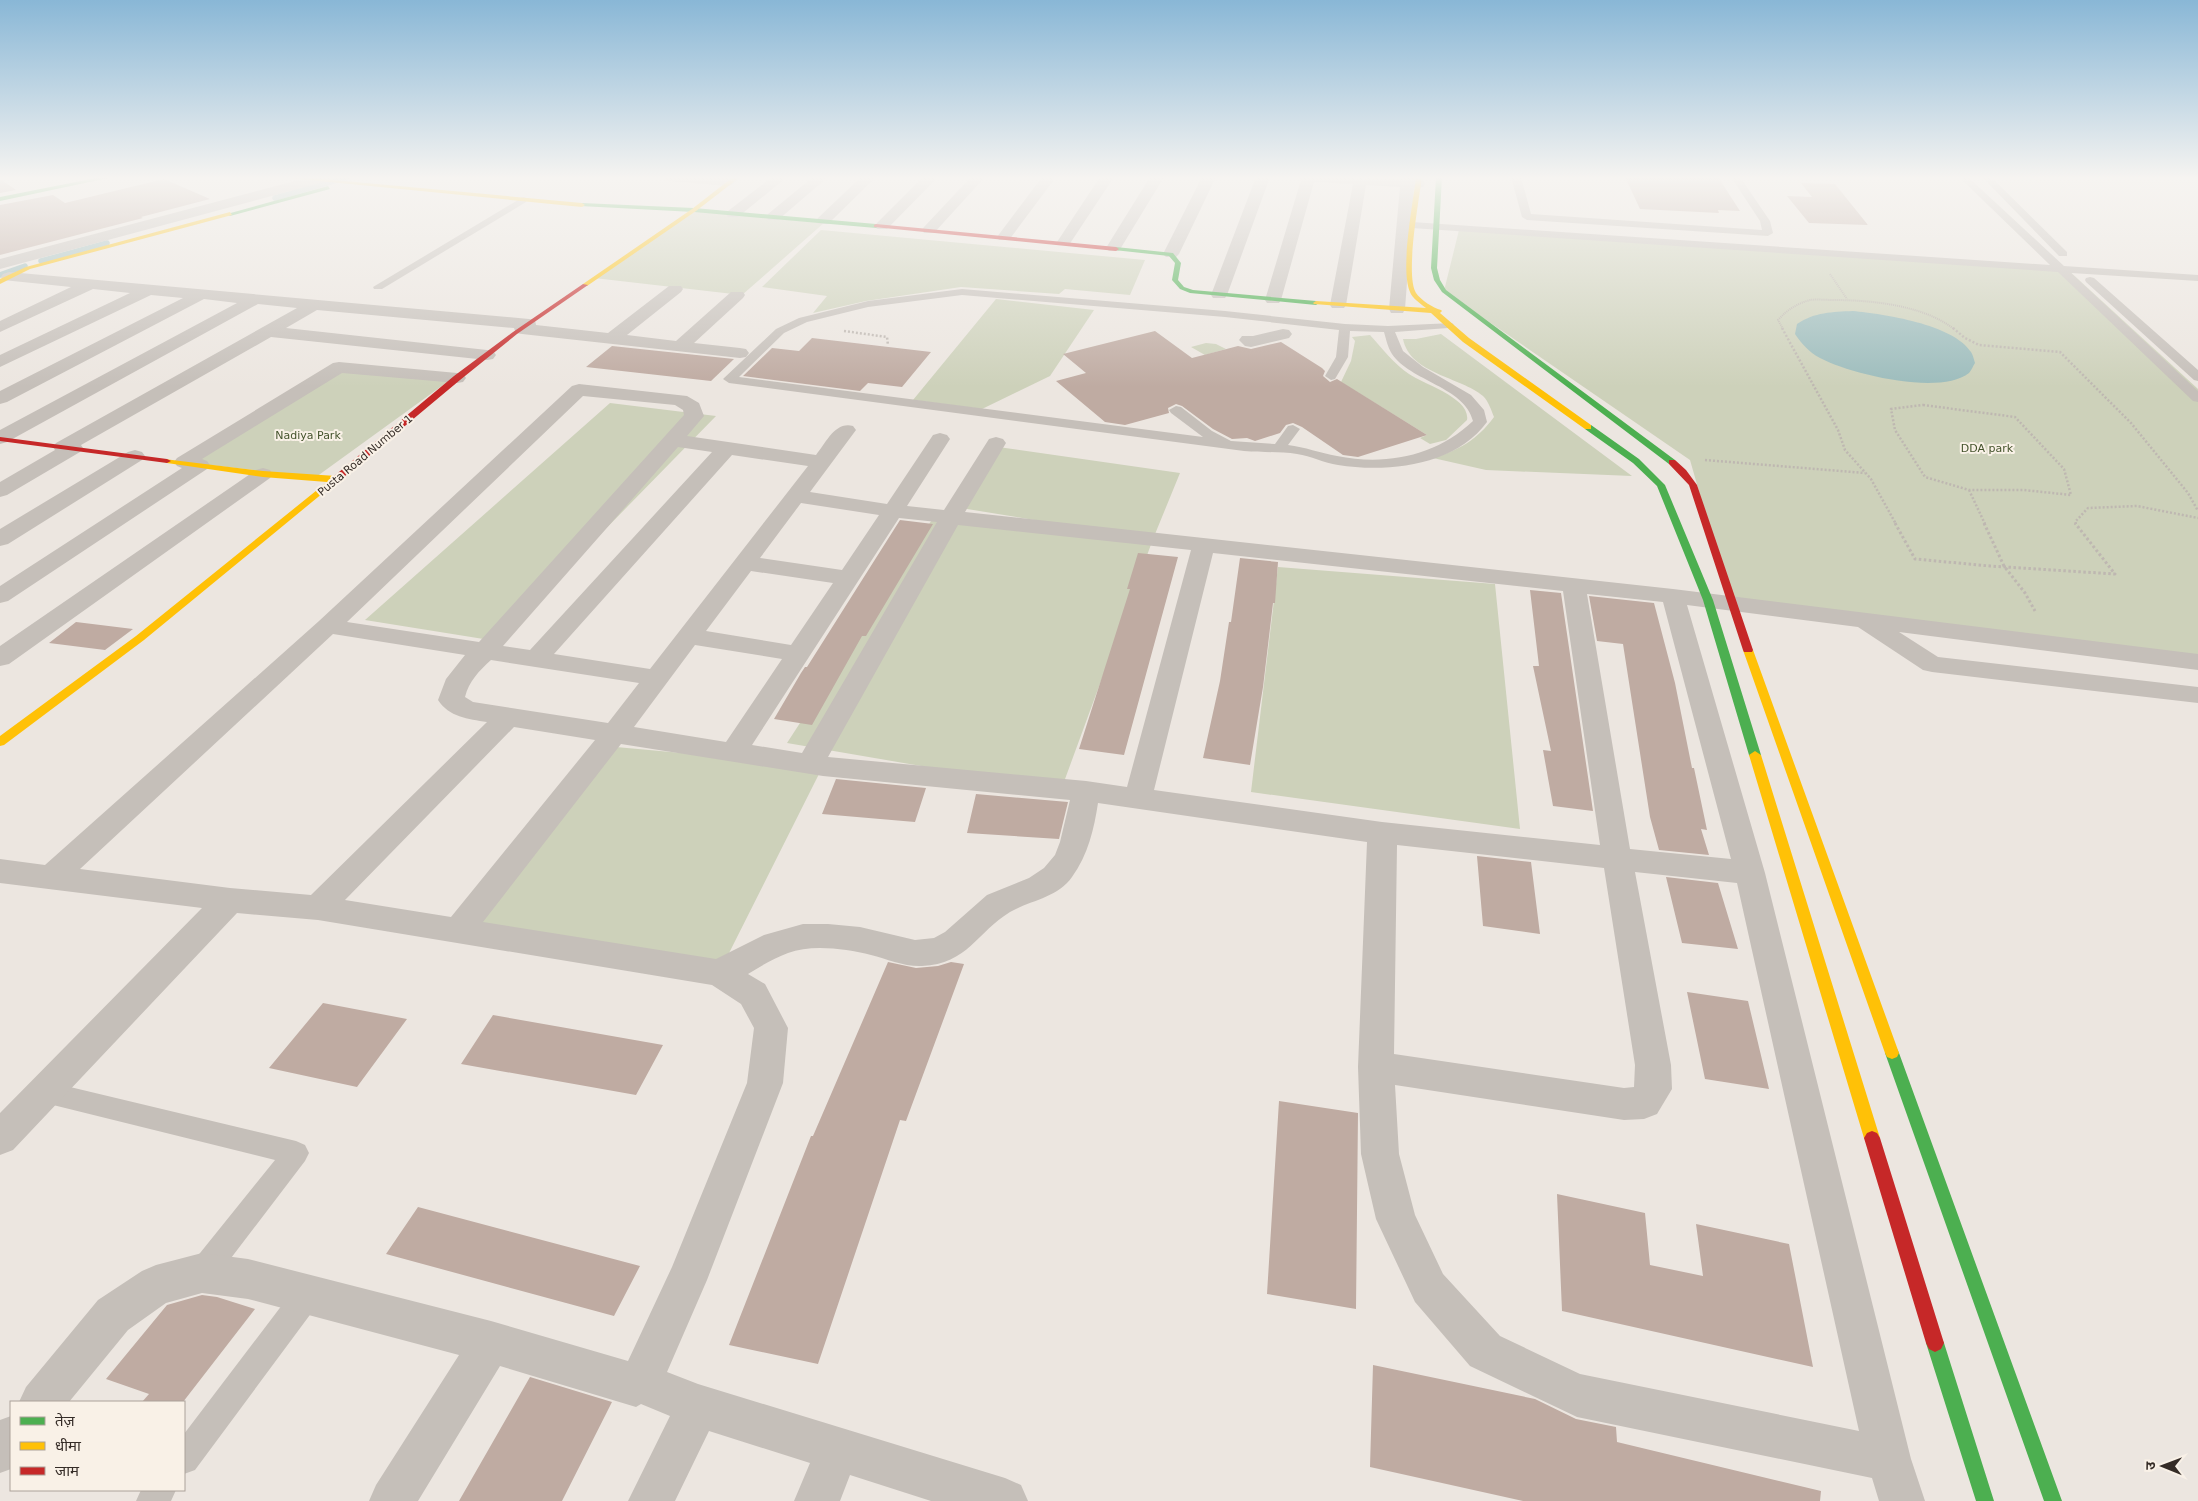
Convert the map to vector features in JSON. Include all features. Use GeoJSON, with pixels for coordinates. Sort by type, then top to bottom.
{"type":"FeatureCollection","features":[{"type":"Feature","properties":{"kind":"street"},"geometry":{"type":"LineString","coordinates":[[3,274],[97,247]]}},
{"type":"Feature","properties":{"kind":"street"},"geometry":{"type":"LineString","coordinates":[[3,274],[100,247]]}},
{"type":"Feature","properties":{"kind":"street","name":"Pusta Road Number 1"},"geometry":{"type":"LineString","coordinates":[[0,742],[140,638],[457,378],[525,327],[640,247]]}},
{"type":"Feature","properties":{"kind":"street"},"geometry":{"type":"LineString","coordinates":[[1106,247],[1171,254],[1177,258],[1180,265],[1175,280],[1182,289],[1219,295],[1273,300],[1396,309],[1470,312]]}},
{"type":"Feature","properties":{"kind":"street"},"geometry":{"type":"LineString","coordinates":[[1171,254],[1174,247]]}},
{"type":"Feature","properties":{"kind":"street"},"geometry":{"type":"LineString","coordinates":[[1219,295],[1237,247]]}},
{"type":"Feature","properties":{"kind":"street"},"geometry":{"type":"LineString","coordinates":[[1273,300],[1288,247]]}},
{"type":"Feature","properties":{"kind":"street"},"geometry":{"type":"LineString","coordinates":[[1338,305],[1349,247]]}},
{"type":"Feature","properties":{"kind":"street"},"geometry":{"type":"LineString","coordinates":[[1396,309],[1404,247]]}},
{"type":"Feature","properties":{"kind":"street"},"geometry":{"type":"LineString","coordinates":[[1411,247],[1409,274],[1414,293],[1448,325],[1508,372],[1636,461],[1661,485],[1720,602],[2053,1501]]}},
{"type":"Feature","properties":{"kind":"street"},"geometry":{"type":"LineString","coordinates":[[1435,247],[1434,268],[1437,280],[1444,291],[1668,459],[1692,485],[1720,602],[1979,1487],[1985,1501]]}},
{"type":"Feature","properties":{"kind":"street"},"geometry":{"type":"LineString","coordinates":[[3,274],[91,285],[314,305],[525,327],[740,354]]}},
{"type":"Feature","properties":{"kind":"street"},"geometry":{"type":"LineString","coordinates":[[0,327],[91,285]]}},
{"type":"Feature","properties":{"kind":"street"},"geometry":{"type":"LineString","coordinates":[[612,339],[675,289]]}},
{"type":"Feature","properties":{"kind":"street"},"geometry":{"type":"LineString","coordinates":[[0,362],[148,290]]}},
{"type":"Feature","properties":{"kind":"street"},"geometry":{"type":"LineString","coordinates":[[0,398],[200,295]]}},
{"type":"Feature","properties":{"kind":"street"},"geometry":{"type":"LineString","coordinates":[[679,347],[737,295]]}},
{"type":"Feature","properties":{"kind":"street"},"geometry":{"type":"LineString","coordinates":[[0,438],[254,300]]}},
{"type":"Feature","properties":{"kind":"street"},"geometry":{"type":"LineString","coordinates":[[0,491],[68,448],[266,331],[314,305]]}},
{"type":"Feature","properties":{"kind":"street"},"geometry":{"type":"LineString","coordinates":[[266,331],[488,355]]}},
{"type":"Feature","properties":{"kind":"street"},"geometry":{"type":"LineString","coordinates":[[1248,340],[1251,342],[1283,334]]}},
{"type":"Feature","properties":{"kind":"street"},"geometry":{"type":"LineString","coordinates":[[0,596],[192,464],[338,367],[457,378]]}},
{"type":"Feature","properties":{"kind":"street"},"geometry":{"type":"LineString","coordinates":[[51,878],[328,626],[579,390],[680,400],[692,407],[694,416],[484,652],[466,668],[454,685],[451,700],[466,710],[810,764],[1086,791],[1382,833],[1750,873]]}},
{"type":"Feature","properties":{"kind":"street"},"geometry":{"type":"LineString","coordinates":[[459,930],[614,734],[846,430]]}},
{"type":"Feature","properties":{"kind":"street"},"geometry":{"type":"LineString","coordinates":[[0,438],[263,474],[335,480]]}},
{"type":"Feature","properties":{"kind":"street"},"geometry":{"type":"LineString","coordinates":[[734,753],[940,439]]}},
{"type":"Feature","properties":{"kind":"street"},"geometry":{"type":"LineString","coordinates":[[672,440],[822,462]]}},
{"type":"Feature","properties":{"kind":"street"},"geometry":{"type":"LineString","coordinates":[[810,764],[951,517],[996,443]]}},
{"type":"Feature","properties":{"kind":"street"},"geometry":{"type":"LineString","coordinates":[[536,659],[728,448]]}},
{"type":"Feature","properties":{"kind":"street"},"geometry":{"type":"LineString","coordinates":[[0,538],[135,456]]}},
{"type":"Feature","properties":{"kind":"street"},"geometry":{"type":"LineString","coordinates":[[0,658],[263,474]]}},
{"type":"Feature","properties":{"kind":"street"},"geometry":{"type":"LineString","coordinates":[[796,496],[892,511],[1673,596],[2198,662]]}},
{"type":"Feature","properties":{"kind":"street"},"geometry":{"type":"LineString","coordinates":[[1138,798],[1204,545]]}},
{"type":"Feature","properties":{"kind":"street"},"geometry":{"type":"LineString","coordinates":[[745,563],[848,578]]}},
{"type":"Feature","properties":{"kind":"street"},"geometry":{"type":"LineString","coordinates":[[1376,1067],[1624,1104],[1644,1102],[1654,1089],[1653,1065],[1617,858],[1574,585]]}},
{"type":"Feature","properties":{"kind":"street"},"geometry":{"type":"LineString","coordinates":[[1673,596],[1750,873],[1888,1459],[1902,1501]]}},
{"type":"Feature","properties":{"kind":"street"},"geometry":{"type":"LineString","coordinates":[[1862,619],[1932,664],[2198,695]]}},
{"type":"Feature","properties":{"kind":"street"},"geometry":{"type":"LineString","coordinates":[[328,626],[657,678]]}},
{"type":"Feature","properties":{"kind":"street"},"geometry":{"type":"LineString","coordinates":[[689,636],[798,654]]}},
{"type":"Feature","properties":{"kind":"street"},"geometry":{"type":"LineString","coordinates":[[318,908],[508,717]]}},
{"type":"Feature","properties":{"kind":"street"},"geometry":{"type":"LineString","coordinates":[[720,974],[778,944],[794,938],[818,936],[860,940],[923,953],[951,945],[966,935],[982,916],[998,904],[1045,884],[1060,871],[1073,849],[1086,791]]}},
{"type":"Feature","properties":{"kind":"street"},"geometry":{"type":"LineString","coordinates":[[1382,833],[1376,1067],[1380,1154],[1396,1219],[1429,1288],[1485,1351],[1576,1394],[1888,1459]]}},
{"type":"Feature","properties":{"kind":"street"},"geometry":{"type":"LineString","coordinates":[[0,871],[230,900],[318,908],[720,974],[753,994],[771,1028],[765,1084],[687,1280],[639,1382],[633,1385],[490,1342],[248,1279],[202,1273],[156,1285],[113,1315],[42,1401]]}},
{"type":"Feature","properties":{"kind":"street"},"geometry":{"type":"LineString","coordinates":[[0,1138],[230,900]]}},
{"type":"Feature","properties":{"kind":"street"},"geometry":{"type":"LineString","coordinates":[[392,1501],[490,1342]]}},
{"type":"Feature","properties":{"kind":"street"},"geometry":{"type":"LineString","coordinates":[[639,1382],[698,1406],[838,1448],[943,1492],[1005,1501]]}},
{"type":"Feature","properties":{"kind":"street"},"geometry":{"type":"LineString","coordinates":[[651,1501],[698,1406]]}},
{"type":"Feature","properties":{"kind":"street"},"geometry":{"type":"LineString","coordinates":[[0,1451],[10,1439]]}},
{"type":"Feature","properties":{"kind":"street"},"geometry":{"type":"LineString","coordinates":[[817,1501],[838,1448]]}},
{"type":"Feature","properties":{"kind":"lane"},"geometry":{"type":"LineString","coordinates":[[378,286],[444,247]]}},
{"type":"Feature","properties":{"kind":"lane"},"geometry":{"type":"LineString","coordinates":[[1729,247],[1940,259],[2198,278]]}},
{"type":"Feature","properties":{"kind":"lane"},"geometry":{"type":"LineString","coordinates":[[2037,247],[2198,398]]}},
{"type":"Feature","properties":{"kind":"lane"},"geometry":{"type":"LineString","coordinates":[[2057,247],[2198,377]]}},
{"type":"Feature","properties":{"kind":"lane"},"geometry":{"type":"LineString","coordinates":[[1388,329],[1398,353],[1419,370],[1466,398],[1477,410],[1480,422],[1458,441],[1441,450],[1416,459],[1395,463],[1373,464],[1339,461],[1299,450],[1225,444],[729,378],[780,331],[803,320],[868,304],[962,292],[1225,314],[1345,327],[1388,329],[1448,325]]}},
{"type":"Feature","properties":{"kind":"lane"},"geometry":{"type":"LineString","coordinates":[[1331,376],[1337,370],[1344,355],[1343,334],[1345,327]]}},
{"type":"Feature","properties":{"kind":"lane"},"geometry":{"type":"LineString","coordinates":[[1176,410],[1214,439],[1225,444]]}},
{"type":"Feature","properties":{"kind":"lane"},"geometry":{"type":"LineString","coordinates":[[1278,449],[1293,429]]}},
{"type":"Feature","properties":{"kind":"lane"},"geometry":{"type":"LineString","coordinates":[[45,1092],[296,1153],[202,1273]]}},
{"type":"Feature","properties":{"kind":"lane"},"geometry":{"type":"LineString","coordinates":[[185,1458],[308,1294]]}},
{"type":"Feature","properties":{"kind":"path"},"geometry":{"type":"LineString","coordinates":[[1815,253],[1848,300]]}},
{"type":"Feature","properties":{"kind":"path"},"geometry":{"type":"LineString","coordinates":[[2198,511],[2188,493],[2131,423],[2060,352],[1979,344],[1965,338],[1951,327],[1922,313],[1888,304],[1848,300],[1811,300],[1789,308],[1778,320],[1838,430],[1845,450],[1866,473],[1915,559],[1971,566],[2004,566],[2115,574],[2075,522],[2088,508],[2137,506],[2198,518]]}},
{"type":"Feature","properties":{"kind":"path"},"geometry":{"type":"LineString","coordinates":[[838,330],[887,337],[888,345]]}},
{"type":"Feature","properties":{"kind":"path"},"geometry":{"type":"LineString","coordinates":[[1969,490],[2024,490],[2072,495],[2064,469],[2015,417],[1923,405],[1891,408],[1895,430],[1925,477],[1969,490],[2004,566],[2025,593],[2035,611]]}},
{"type":"Feature","properties":{"kind":"path"},"geometry":{"type":"LineString","coordinates":[[1701,459],[1866,473]]}},
{"type":"Feature","properties":{"kind":"green space"},"geometry":{"type":"Polygon","coordinates":[[[641,247],[797,247],[742,295],[594,278],[641,247]]]}},
{"type":"Feature","properties":{"kind":"green space"},"geometry":{"type":"Polygon","coordinates":[[[803,247],[1005,247],[1145,260],[1130,295],[1065,289],[1059,294],[961,287],[866,301],[813,313],[827,296],[762,287],[803,247]]]}},
{"type":"Feature","properties":{"kind":"green space","name":"DDA park"},"geometry":{"type":"Polygon","coordinates":[[[1455,247],[1731,247],[2066,268],[2198,389],[2198,657],[1731,603],[1690,460],[1444,291],[1455,247]]]}},
{"type":"Feature","properties":{"kind":"green space"},"geometry":{"type":"Polygon","coordinates":[[[996,299],[1094,310],[1050,376],[982,409],[913,400],[996,299]]]}},
{"type":"Feature","properties":{"kind":"green space"},"geometry":{"type":"Polygon","coordinates":[[[1441,334],[1632,476],[1486,470],[1433,458],[1467,443],[1481,432],[1494,417],[1483,396],[1415,360],[1408,351],[1403,339],[1416,339],[1441,334]]]}},
{"type":"Feature","properties":{"kind":"green space"},"geometry":{"type":"Polygon","coordinates":[[[1370,335],[1388,356],[1404,370],[1445,392],[1462,405],[1466,412],[1467,420],[1446,440],[1430,444],[1420,438],[1427,435],[1341,382],[1351,361],[1355,341],[1352,337],[1370,335]]]}},
{"type":"Feature","properties":{"kind":"green space"},"geometry":{"type":"Polygon","coordinates":[[[1206,343],[1216,344],[1226,349],[1205,355],[1191,347],[1206,343]]]}},
{"type":"Feature","properties":{"kind":"green space","name":"Nadiya Park"},"geometry":{"type":"Polygon","coordinates":[[[348,367],[450,380],[316,477],[184,462],[348,367]]]}},
{"type":"Feature","properties":{"kind":"green space"},"geometry":{"type":"Polygon","coordinates":[[[610,403],[716,416],[496,641],[365,620],[610,403]]]}},
{"type":"Feature","properties":{"kind":"green space"},"geometry":{"type":"Polygon","coordinates":[[[998,447],[1180,473],[1153,539],[1061,790],[787,743],[935,515],[1139,537],[961,508],[998,447]]]}},
{"type":"Feature","properties":{"kind":"green space"},"geometry":{"type":"Polygon","coordinates":[[[1278,567],[1495,584],[1520,829],[1251,792],[1278,567]]]}},
{"type":"Feature","properties":{"kind":"green space"},"geometry":{"type":"Polygon","coordinates":[[[605,746],[823,766],[719,973],[459,930],[605,746]]]}},
{"type":"Feature","properties":{"kind":"water"},"geometry":{"type":"Polygon","coordinates":[[[1853,311],[1916,322],[1949,334],[1962,342],[1971,352],[1975,363],[1969,373],[1956,380],[1938,383],[1917,383],[1895,380],[1852,370],[1820,358],[1806,348],[1795,334],[1797,324],[1810,317],[1831,312],[1853,311]]]}},
{"type":"Feature","properties":{"kind":"building"},"geometry":{"type":"Polygon","coordinates":[[[0,247],[31,247],[0,255],[0,247]]]}},
{"type":"Feature","properties":{"kind":"building"},"geometry":{"type":"Polygon","coordinates":[[[1155,331],[1192,358],[1238,346],[1251,349],[1281,342],[1322,368],[1325,371],[1323,376],[1330,382],[1337,379],[1427,435],[1358,457],[1343,455],[1293,423],[1286,425],[1280,433],[1255,441],[1247,438],[1232,439],[1213,429],[1182,406],[1176,404],[1168,408],[1169,413],[1125,425],[1105,422],[1056,381],[1086,373],[1063,354],[1155,331]]]}},
{"type":"Feature","properties":{"kind":"building"},"geometry":{"type":"Polygon","coordinates":[[[812,338],[931,352],[902,387],[868,383],[860,391],[743,376],[772,348],[799,351],[812,338]]]}},
{"type":"Feature","properties":{"kind":"building"},"geometry":{"type":"Polygon","coordinates":[[[612,346],[734,359],[711,381],[586,367],[612,346]]]}},
{"type":"Feature","properties":{"kind":"building"},"geometry":{"type":"Polygon","coordinates":[[[900,520],[933,524],[866,636],[862,636],[812,725],[774,719],[801,673],[807,667],[900,520]]]}},
{"type":"Feature","properties":{"kind":"building"},"geometry":{"type":"Polygon","coordinates":[[[1138,553],[1178,557],[1124,755],[1079,749],[1130,589],[1127,589],[1138,553]]]}},
{"type":"Feature","properties":{"kind":"building"},"geometry":{"type":"Polygon","coordinates":[[[1240,558],[1278,562],[1275,603],[1273,603],[1263,687],[1250,765],[1203,758],[1220,681],[1229,622],[1231,622],[1240,558]]]}},
{"type":"Feature","properties":{"kind":"building"},"geometry":{"type":"Polygon","coordinates":[[[1530,590],[1561,593],[1593,811],[1553,806],[1543,750],[1551,751],[1533,666],[1539,666],[1530,590]]]}},
{"type":"Feature","properties":{"kind":"building"},"geometry":{"type":"Polygon","coordinates":[[[1589,596],[1654,603],[1675,683],[1692,768],[1694,768],[1707,830],[1701,829],[1709,855],[1659,850],[1650,817],[1623,644],[1597,641],[1589,596]]]}},
{"type":"Feature","properties":{"kind":"building"},"geometry":{"type":"Polygon","coordinates":[[[76,622],[133,629],[105,650],[49,643],[76,622]]]}},
{"type":"Feature","properties":{"kind":"building"},"geometry":{"type":"Polygon","coordinates":[[[836,779],[926,788],[915,822],[822,814],[836,779]]]}},
{"type":"Feature","properties":{"kind":"building"},"geometry":{"type":"Polygon","coordinates":[[[976,794],[1068,802],[1059,839],[967,833],[976,794]]]}},
{"type":"Feature","properties":{"kind":"building"},"geometry":{"type":"Polygon","coordinates":[[[1477,856],[1531,862],[1540,934],[1483,926],[1477,856]]]}},
{"type":"Feature","properties":{"kind":"building"},"geometry":{"type":"Polygon","coordinates":[[[1666,877],[1718,883],[1738,949],[1682,943],[1666,877]]]}},
{"type":"Feature","properties":{"kind":"building"},"geometry":{"type":"Polygon","coordinates":[[[888,962],[916,968],[938,966],[951,962],[964,964],[906,1121],[900,1120],[818,1364],[729,1345],[811,1136],[813,1136],[888,962]]]}},
{"type":"Feature","properties":{"kind":"building"},"geometry":{"type":"Polygon","coordinates":[[[1687,992],[1748,1001],[1769,1089],[1705,1079],[1687,992]]]}},
{"type":"Feature","properties":{"kind":"building"},"geometry":{"type":"Polygon","coordinates":[[[323,1003],[407,1019],[357,1087],[269,1068],[323,1003]]]}},
{"type":"Feature","properties":{"kind":"building"},"geometry":{"type":"Polygon","coordinates":[[[493,1015],[663,1045],[636,1095],[461,1064],[493,1015]]]}},
{"type":"Feature","properties":{"kind":"building"},"geometry":{"type":"Polygon","coordinates":[[[1279,1101],[1358,1113],[1356,1309],[1267,1294],[1279,1101]]]}},
{"type":"Feature","properties":{"kind":"building"},"geometry":{"type":"Polygon","coordinates":[[[1557,1194],[1645,1213],[1650,1265],[1703,1276],[1696,1224],[1789,1244],[1813,1367],[1562,1311],[1557,1194]]]}},
{"type":"Feature","properties":{"kind":"building"},"geometry":{"type":"Polygon","coordinates":[[[418,1207],[640,1266],[614,1316],[386,1254],[418,1207]]]}},
{"type":"Feature","properties":{"kind":"building"},"geometry":{"type":"Polygon","coordinates":[[[202,1295],[217,1297],[255,1309],[184,1401],[143,1401],[149,1394],[106,1379],[167,1305],[202,1295]]]}},
{"type":"Feature","properties":{"kind":"building"},"geometry":{"type":"Polygon","coordinates":[[[1373,1365],[1535,1399],[1576,1419],[1616,1427],[1617,1442],[1821,1491],[1820,1501],[1523,1501],[1370,1467],[1373,1365]]]}},
{"type":"Feature","properties":{"kind":"building"},"geometry":{"type":"Polygon","coordinates":[[[530,1377],[612,1402],[562,1501],[459,1501],[530,1377]]]}},
{"type":"Feature","properties":{"kind":"waterway"},"geometry":{"type":"LineString","coordinates":[[41,261],[92,247]]}},
{"type":"Feature","properties":{"kind":"waterway"},"geometry":{"type":"LineString","coordinates":[[0,275],[25,266]]}},
{"type":"Feature","properties":{"kind":"traffic: fast"},"geometry":{"type":"LineString","coordinates":[[1435,247],[1434,268],[1437,280],[1444,291],[1672,462]]}},
{"type":"Feature","properties":{"kind":"traffic: fast"},"geometry":{"type":"LineString","coordinates":[[1116,249],[1171,254],[1178,263],[1175,280],[1182,288],[1192,292],[1316,303]]}},
{"type":"Feature","properties":{"kind":"traffic: fast"},"geometry":{"type":"LineString","coordinates":[[1588,427],[1636,461],[1661,485],[1708,600],[1755,755]]}},
{"type":"Feature","properties":{"kind":"traffic: fast"},"geometry":{"type":"LineString","coordinates":[[1892,1053],[2053,1501]]}},
{"type":"Feature","properties":{"kind":"traffic: fast"},"geometry":{"type":"LineString","coordinates":[[1935,1343],[1985,1501]]}},
{"type":"Feature","properties":{"kind":"traffic: slow"},"geometry":{"type":"LineString","coordinates":[[0,282],[28,268],[106,247]]}},
{"type":"Feature","properties":{"kind":"traffic: slow"},"geometry":{"type":"LineString","coordinates":[[585,285],[640,247]]}},
{"type":"Feature","properties":{"kind":"traffic: slow"},"geometry":{"type":"LineString","coordinates":[[1411,247],[1409,274],[1413,293],[1466,340],[1588,427]]}},
{"type":"Feature","properties":{"kind":"traffic: slow"},"geometry":{"type":"LineString","coordinates":[[1316,303],[1439,311]]}},
{"type":"Feature","properties":{"kind":"traffic: slow"},"geometry":{"type":"LineString","coordinates":[[167,461],[263,474],[335,480]]}},
{"type":"Feature","properties":{"kind":"traffic: slow"},"geometry":{"type":"LineString","coordinates":[[0,742],[140,638],[336,479]]}},
{"type":"Feature","properties":{"kind":"traffic: slow"},"geometry":{"type":"LineString","coordinates":[[1748,650],[1892,1053]]}},
{"type":"Feature","properties":{"kind":"traffic: slow"},"geometry":{"type":"LineString","coordinates":[[1755,755],[1872,1138]]}},
{"type":"Feature","properties":{"kind":"traffic: jam"},"geometry":{"type":"LineString","coordinates":[[1096,247],[1116,249]]}},
{"type":"Feature","properties":{"kind":"traffic: jam"},"geometry":{"type":"LineString","coordinates":[[336,479],[457,378],[515,333],[585,285]]}},
{"type":"Feature","properties":{"kind":"traffic: jam"},"geometry":{"type":"LineString","coordinates":[[0,439],[167,461]]}},
{"type":"Feature","properties":{"kind":"traffic: jam"},"geometry":{"type":"LineString","coordinates":[[1672,462],[1693,485],[1748,650]]}},
{"type":"Feature","properties":{"kind":"traffic: jam"},"geometry":{"type":"LineString","coordinates":[[1872,1138],[1935,1343]]}}]}
